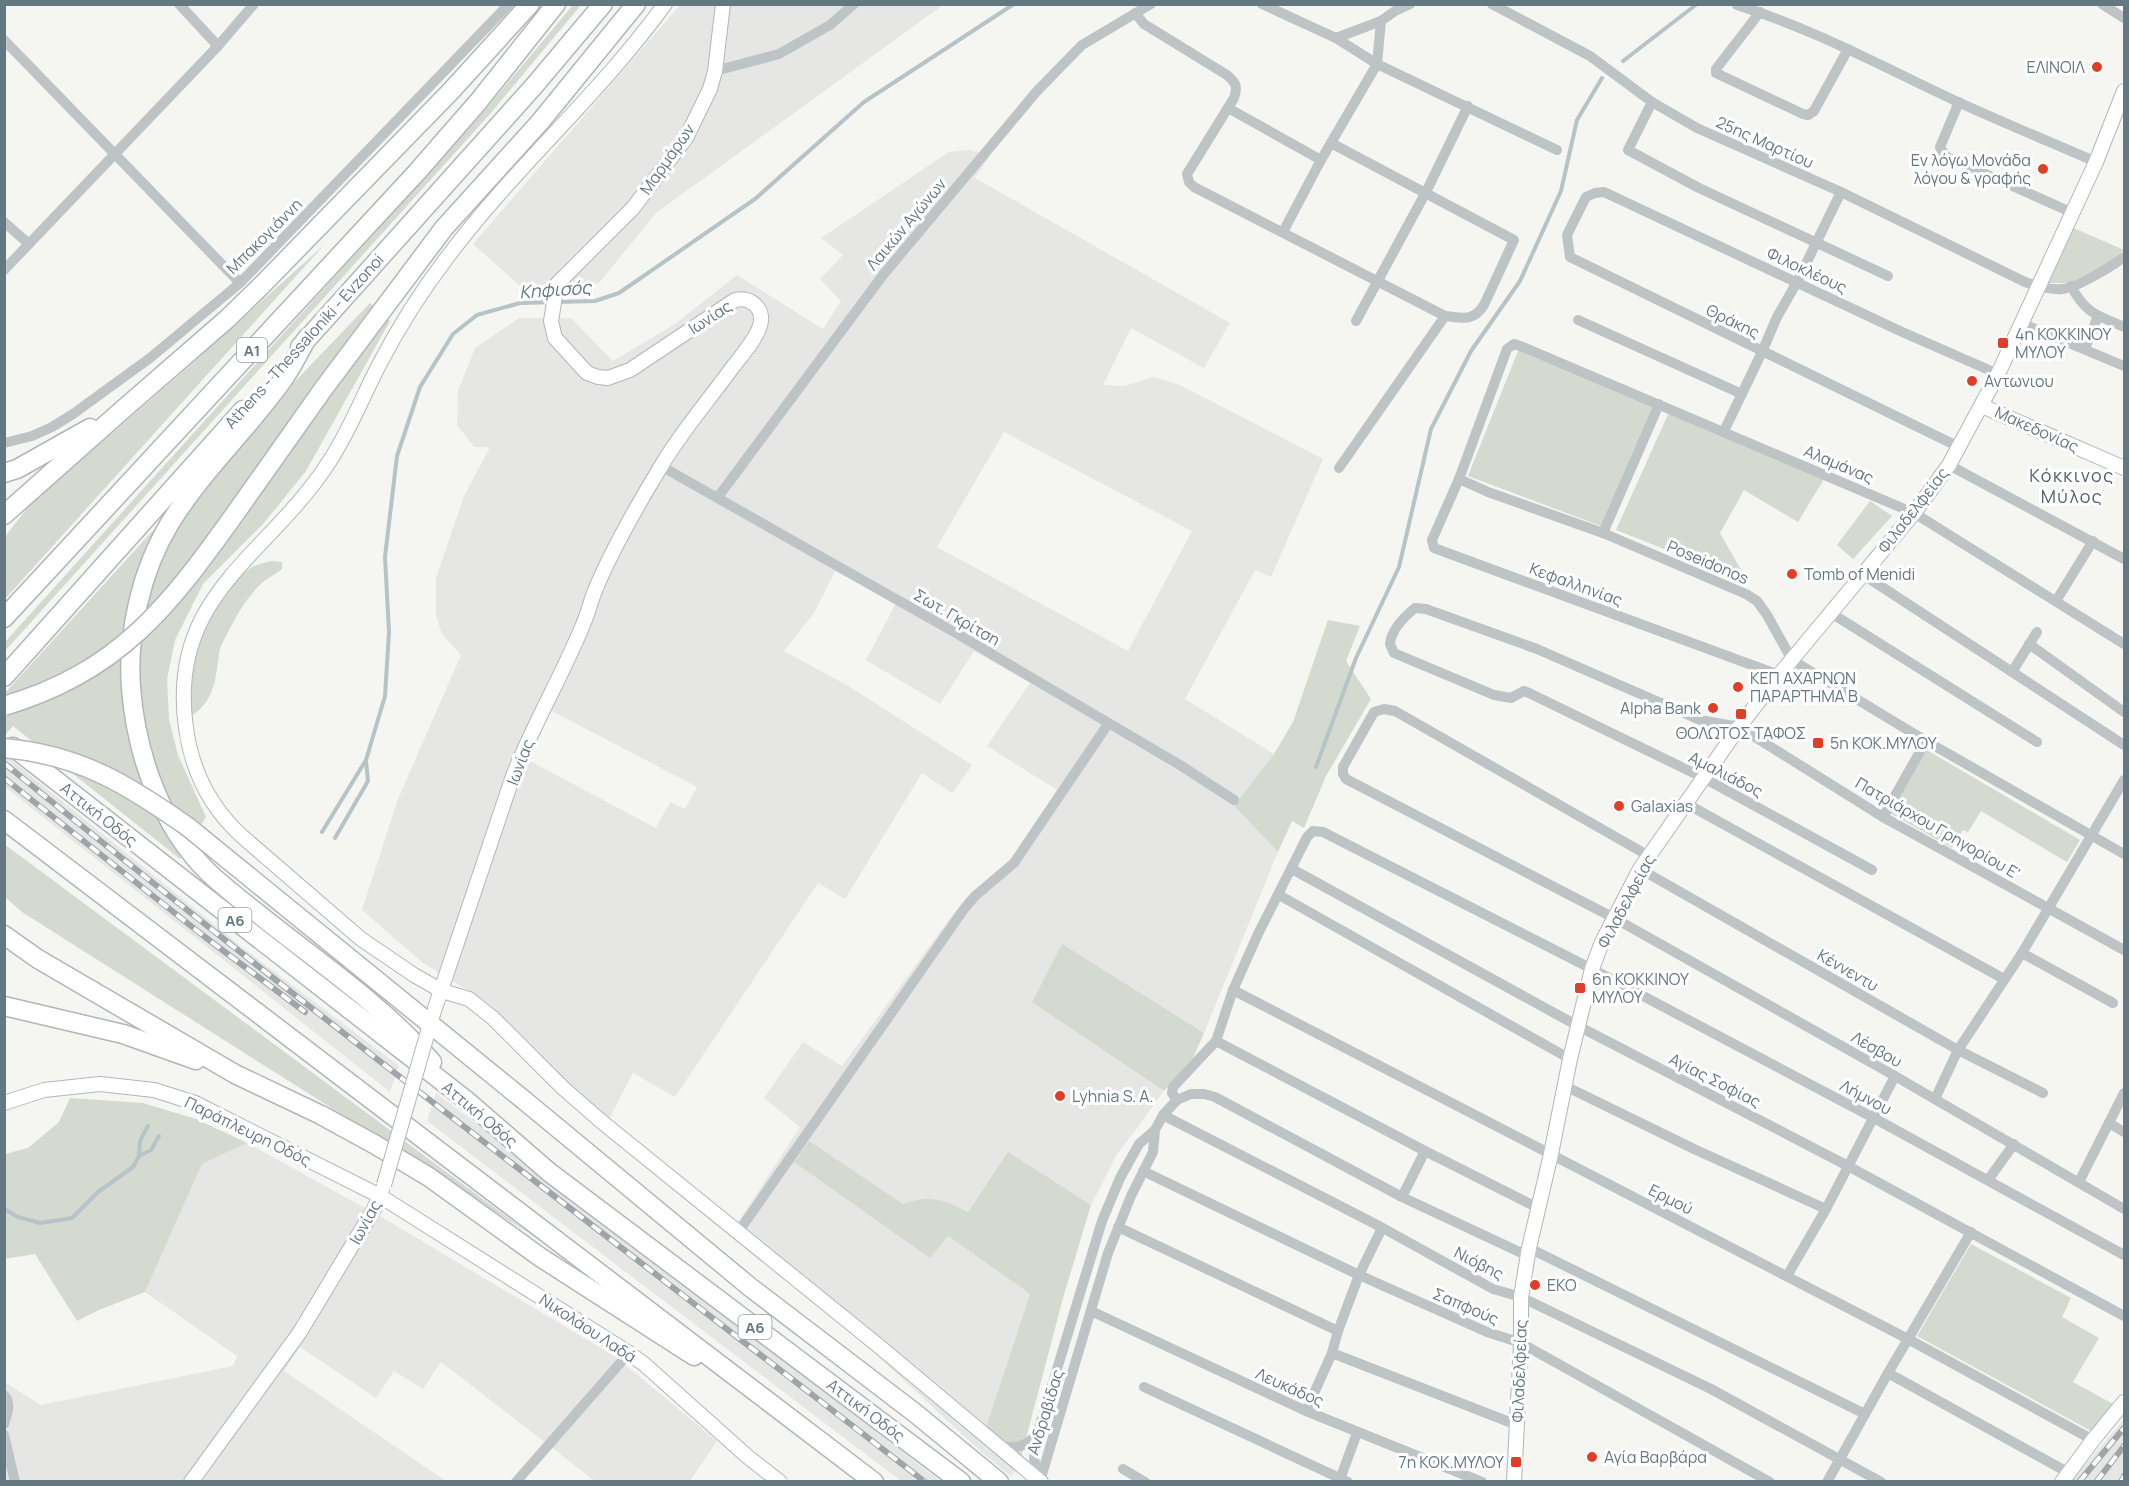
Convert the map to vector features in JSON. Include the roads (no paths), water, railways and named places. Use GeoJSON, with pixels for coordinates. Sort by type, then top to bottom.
{"type":"FeatureCollection","features":[{"type":"Feature","properties":{"kind":"highway"},"geometry":{"type":"LineString","coordinates":[[4,515],[227,319],[261,286],[459,82],[530,4]]}},
{"type":"Feature","properties":{"kind":"highway","name":"Athens - Thessaloniki - Evzonoi"},"geometry":{"type":"LineString","coordinates":[[4,618],[417,172],[478,102],[556,4]]}},
{"type":"Feature","properties":{"kind":"highway","name":"Athens - Thessaloniki - Evzonoi"},"geometry":{"type":"LineString","coordinates":[[4,677],[534,86],[603,4]]}},
{"type":"Feature","properties":{"kind":"highway"},"geometry":{"type":"LineString","coordinates":[[4,706],[53,688],[112,654],[144,628],[176,594],[324,388],[444,228],[540,122],[636,4]]}},
{"type":"Feature","properties":{"kind":"highway"},"geometry":{"type":"LineString","coordinates":[[307,338],[283,380],[202,478],[170,524],[155,553],[143,586],[135,621],[130,668],[132,706],[139,744],[151,780],[168,817],[207,872],[353,988],[415,1042],[466,1100]]}},
{"type":"Feature","properties":{"kind":"highway"},"geometry":{"type":"LineString","coordinates":[[4,473],[17,469],[120,412]]}},
{"type":"Feature","properties":{"kind":"highway","name":"Αττική Οδός"},"geometry":{"type":"LineString","coordinates":[[4,740],[466,1100],[549,1172],[961,1482]]}},
{"type":"Feature","properties":{"kind":"highway"},"geometry":{"type":"LineString","coordinates":[[4,748],[43,753],[109,776],[150,800],[188,827],[750,1287],[915,1413],[999,1482]]}},
{"type":"Feature","properties":{"kind":"highway"},"geometry":{"type":"LineString","coordinates":[[4,820],[874,1482]]}},
{"type":"Feature","properties":{"kind":"highway"},"geometry":{"type":"LineString","coordinates":[[4,935],[38,959],[235,1074],[330,1120],[429,1177],[540,1257],[674,1345],[751,1388]]}},
{"type":"Feature","properties":{"kind":"highway"},"geometry":{"type":"LineString","coordinates":[[4,1006],[123,1034],[235,1074]]}},
{"type":"Feature","properties":{"kind":"main road"},"geometry":{"type":"LineString","coordinates":[[665,4],[600,85],[492,203],[449,254],[417,300],[379,365],[342,441],[328,464],[306,493],[234,572],[212,600],[196,632],[185,670],[183,711],[187,736],[199,778],[217,810],[244,838],[361,939],[442,991],[469,999],[493,1018],[563,1088],[602,1122],[739,1231],[1040,1481]]}},
{"type":"Feature","properties":{"kind":"main road","name":"Μαρμάρων"},"geometry":{"type":"LineString","coordinates":[[552,305],[557,284],[633,208],[686,138],[710,89],[715,71],[723,4]]}},
{"type":"Feature","properties":{"kind":"main road","name":"Φιλαδελφείας"},"geometry":{"type":"LineString","coordinates":[[1514,1482],[1521,1297],[1528,1252],[1592,969],[1614,918],[1640,869],[1739,727],[1779,675],[1914,513],[1949,465],[1998,374],[2096,162],[2124,91]]}},
{"type":"Feature","properties":{"kind":"main road","name":"Ιωνίας"},"geometry":{"type":"LineString","coordinates":[[191,1482],[300,1332],[382,1191],[433,1014],[522,753],[582,627],[594,592],[611,557],[661,466],[746,349],[760,327],[761,317],[759,309],[751,301],[743,298],[735,300],[630,370],[608,378],[587,373],[555,338],[551,321],[552,305]]}},
{"type":"Feature","properties":{"kind":"main road","name":"Μακεδονίας"},"geometry":{"type":"LineString","coordinates":[[1982,406],[2124,468]]}},
{"type":"Feature","properties":{"kind":"main road","name":"Παράπλευρη Οδός"},"geometry":{"type":"LineString","coordinates":[[4,1103],[44,1090],[81,1084],[119,1084],[154,1090],[209,1109],[382,1191]]}},
{"type":"Feature","properties":{"kind":"main road","name":"Νικολάου Λαδά"},"geometry":{"type":"LineString","coordinates":[[382,1191],[629,1353],[780,1482]]}},
{"type":"Feature","properties":{"kind":"main road"},"geometry":{"type":"LineString","coordinates":[[2066,1477],[2124,1402]]}},
{"type":"Feature","properties":{"kind":"street"},"geometry":{"type":"LineString","coordinates":[[178,4],[218,46]]}},
{"type":"Feature","properties":{"kind":"street"},"geometry":{"type":"LineString","coordinates":[[4,270],[218,46],[255,4]]}},
{"type":"Feature","properties":{"kind":"street","name":"Μπακογιάννη"},"geometry":{"type":"LineString","coordinates":[[4,443],[33,436],[73,414],[150,358],[240,283],[509,4]]}},
{"type":"Feature","properties":{"kind":"street"},"geometry":{"type":"LineString","coordinates":[[715,71],[779,54],[830,25],[854,4]]}},
{"type":"Feature","properties":{"kind":"street","name":"Λαικών Αγώνων"},"geometry":{"type":"LineString","coordinates":[[718,497],[883,275],[1037,91],[1082,45],[1151,4]]}},
{"type":"Feature","properties":{"kind":"street"},"geometry":{"type":"LineString","coordinates":[[1262,4],[1335,38],[1377,64],[1557,150]]}},
{"type":"Feature","properties":{"kind":"street"},"geometry":{"type":"LineString","coordinates":[[1335,38],[1382,21],[1394,8],[1410,4]]}},
{"type":"Feature","properties":{"kind":"street","name":"25ης Μαρτίου"},"geometry":{"type":"LineString","coordinates":[[1492,4],[1590,56],[1652,102],[1697,128],[1840,192],[2037,286]]}},
{"type":"Feature","properties":{"kind":"street"},"geometry":{"type":"LineString","coordinates":[[1737,4],[1767,10],[1959,102],[2096,162]]}},
{"type":"Feature","properties":{"kind":"street"},"geometry":{"type":"LineString","coordinates":[[2102,4],[2124,18]]}},
{"type":"Feature","properties":{"kind":"street"},"geometry":{"type":"LineString","coordinates":[[1767,10],[1716,69],[1716,73],[1808,115],[1814,111],[1848,49]]}},
{"type":"Feature","properties":{"kind":"street"},"geometry":{"type":"LineString","coordinates":[[1135,13],[1144,24],[1235,82],[1237,88],[1228,108],[1187,174],[1189,182],[1194,187],[1445,316],[1468,318],[1478,314],[1514,240],[1331,143]]}},
{"type":"Feature","properties":{"kind":"street"},"geometry":{"type":"LineString","coordinates":[[1283,232],[1321,160],[1377,64],[1382,21]]}},
{"type":"Feature","properties":{"kind":"street"},"geometry":{"type":"LineString","coordinates":[[4,40],[240,283]]}},
{"type":"Feature","properties":{"kind":"street"},"geometry":{"type":"LineString","coordinates":[[1652,102],[1628,150],[1699,188],[1888,276]]}},
{"type":"Feature","properties":{"kind":"street"},"geometry":{"type":"LineString","coordinates":[[1959,102],[1940,147],[1945,156],[2073,213]]}},
{"type":"Feature","properties":{"kind":"street"},"geometry":{"type":"LineString","coordinates":[[1356,321],[1426,192],[1468,106]]}},
{"type":"Feature","properties":{"kind":"street"},"geometry":{"type":"LineString","coordinates":[[1228,108],[1321,160]]}},
{"type":"Feature","properties":{"kind":"street","name":"Θράκης"},"geometry":{"type":"LineString","coordinates":[[1604,192],[1595,192],[1586,197],[1567,235],[1570,257],[1959,447]]}},
{"type":"Feature","properties":{"kind":"street","name":"Φιλοκλέους"},"geometry":{"type":"LineString","coordinates":[[1604,192],[1900,331],[1998,374]]}},
{"type":"Feature","properties":{"kind":"street"},"geometry":{"type":"LineString","coordinates":[[1724,431],[1777,317],[1797,282],[1840,192]]}},
{"type":"Feature","properties":{"kind":"street"},"geometry":{"type":"LineString","coordinates":[[4,222],[29,243]]}},
{"type":"Feature","properties":{"kind":"street"},"geometry":{"type":"LineString","coordinates":[[2037,286],[2062,289],[2108,269],[2124,258]]}},
{"type":"Feature","properties":{"kind":"street"},"geometry":{"type":"LineString","coordinates":[[2071,286],[2078,301],[2088,312],[2124,327]]}},
{"type":"Feature","properties":{"kind":"street"},"geometry":{"type":"LineString","coordinates":[[1339,468],[1445,316]]}},
{"type":"Feature","properties":{"kind":"street"},"geometry":{"type":"LineString","coordinates":[[2085,350],[2098,316]]}},
{"type":"Feature","properties":{"kind":"street"},"geometry":{"type":"LineString","coordinates":[[1578,320],[1742,394]]}},
{"type":"Feature","properties":{"kind":"street"},"geometry":{"type":"LineString","coordinates":[[2021,323],[2124,366]]}},
{"type":"Feature","properties":{"kind":"street","name":"Αλαμάνας"},"geometry":{"type":"LineString","coordinates":[[1459,479],[1504,356],[1514,344],[1914,513],[2124,644]]}},
{"type":"Feature","properties":{"kind":"street"},"geometry":{"type":"LineString","coordinates":[[1603,534],[1659,404]]}},
{"type":"Feature","properties":{"kind":"street"},"geometry":{"type":"LineString","coordinates":[[1949,465],[2124,559]]}},
{"type":"Feature","properties":{"kind":"street","name":"Σωτ. Γκρίτση"},"geometry":{"type":"LineString","coordinates":[[661,466],[954,632],[1180,765],[1234,800]]}},
{"type":"Feature","properties":{"kind":"street","name":"Poseidonos"},"geometry":{"type":"LineString","coordinates":[[1459,479],[1603,534],[1746,594],[1756,601],[1767,615],[1792,660],[1926,741],[2124,854]]}},
{"type":"Feature","properties":{"kind":"street","name":"Κεφαλληνίας"},"geometry":{"type":"LineString","coordinates":[[1459,479],[1432,540],[1434,548],[1779,675]]}},
{"type":"Feature","properties":{"kind":"street"},"geometry":{"type":"LineString","coordinates":[[2056,601],[2093,541]]}},
{"type":"Feature","properties":{"kind":"street"},"geometry":{"type":"LineString","coordinates":[[1862,574],[2124,745]]}},
{"type":"Feature","properties":{"kind":"street","name":"Αμαλιάδος"},"geometry":{"type":"LineString","coordinates":[[1739,727],[1700,720],[1537,650],[1426,609],[1415,608],[1407,614],[1394,630],[1390,644],[1394,653],[1502,698],[1511,698],[1524,692],[1529,693],[1704,778],[1872,870]]}},
{"type":"Feature","properties":{"kind":"street"},"geometry":{"type":"LineString","coordinates":[[1831,613],[2037,742]]}},
{"type":"Feature","properties":{"kind":"street"},"geometry":{"type":"LineString","coordinates":[[2012,672],[2037,632]]}},
{"type":"Feature","properties":{"kind":"street"},"geometry":{"type":"LineString","coordinates":[[2029,644],[2124,712]]}},
{"type":"Feature","properties":{"kind":"street","name":"Λέσβου"},"geometry":{"type":"LineString","coordinates":[[1649,856],[1395,711],[1384,709],[1374,712],[1343,767],[1346,779],[1614,918],[1895,1076],[2124,1209]]}},
{"type":"Feature","properties":{"kind":"street"},"geometry":{"type":"LineString","coordinates":[[739,1231],[964,909],[975,896],[1014,863],[1108,724]]}},
{"type":"Feature","properties":{"kind":"street","name":"Πατριάρχου Γρηγορίου E'"},"geometry":{"type":"LineString","coordinates":[[1739,727],[1883,817],[2124,950]]}},
{"type":"Feature","properties":{"kind":"street"},"geometry":{"type":"LineString","coordinates":[[1883,817],[1926,741]]}},
{"type":"Feature","properties":{"kind":"street"},"geometry":{"type":"LineString","coordinates":[[1935,1100],[1958,1050],[2022,953],[2124,780]]}},
{"type":"Feature","properties":{"kind":"street"},"geometry":{"type":"LineString","coordinates":[[1687,804],[2004,979]]}},
{"type":"Feature","properties":{"kind":"street","name":"Λήμνου"},"geometry":{"type":"LineString","coordinates":[[1292,869],[1307,837],[1313,831],[1323,832],[1592,969],[1872,1117],[2124,1255]]}},
{"type":"Feature","properties":{"kind":"street"},"geometry":{"type":"LineString","coordinates":[[1292,869],[1258,934],[1233,990],[1216,1041],[1173,1088],[1172,1093],[1177,1100],[1191,1094],[1215,1097],[1402,1197],[1528,1252],[1864,1414]]}},
{"type":"Feature","properties":{"kind":"street","name":"Αγίας Σοφίας"},"geometry":{"type":"LineString","coordinates":[[1292,869],[1578,1026],[1848,1166],[2124,1316]]}},
{"type":"Feature","properties":{"kind":"street","name":"Κέννεντυ"},"geometry":{"type":"LineString","coordinates":[[1640,869],[1958,1050],[2043,1093]]}},
{"type":"Feature","properties":{"kind":"street"},"geometry":{"type":"LineString","coordinates":[[1279,895],[1570,1059]]}},
{"type":"Feature","properties":{"kind":"street"},"geometry":{"type":"LineString","coordinates":[[2022,953],[2113,1003]]}},
{"type":"Feature","properties":{"kind":"street","name":"Ερμού"},"geometry":{"type":"LineString","coordinates":[[1233,990],[1908,1339],[2093,1440]]}},
{"type":"Feature","properties":{"kind":"street"},"geometry":{"type":"LineString","coordinates":[[1216,1041],[1538,1208]]}},
{"type":"Feature","properties":{"kind":"street"},"geometry":{"type":"LineString","coordinates":[[1787,1276],[1826,1209],[1895,1076]]}},
{"type":"Feature","properties":{"kind":"street"},"geometry":{"type":"LineString","coordinates":[[1564,1086],[1826,1209]]}},
{"type":"Feature","properties":{"kind":"street"},"geometry":{"type":"LineString","coordinates":[[2079,1182],[2124,1093]]}},
{"type":"Feature","properties":{"kind":"street","name":"Ανδραβίδας"},"geometry":{"type":"LineString","coordinates":[[1040,1481],[1034,1459],[1037,1435],[1102,1221],[1120,1178],[1139,1144],[1155,1130],[1163,1115],[1177,1100]]}},
{"type":"Feature","properties":{"kind":"street","name":"Νιόβης"},"geometry":{"type":"LineString","coordinates":[[1163,1115],[1493,1288],[1521,1297],[1711,1389],[1881,1482]]}},
{"type":"Feature","properties":{"kind":"street"},"geometry":{"type":"LineString","coordinates":[[2109,1123],[2124,1132]]}},
{"type":"Feature","properties":{"kind":"street","name":"Ανδραβίδας"},"geometry":{"type":"LineString","coordinates":[[1040,1481],[1118,1227],[1153,1152],[1155,1130]]}},
{"type":"Feature","properties":{"kind":"street"},"geometry":{"type":"LineString","coordinates":[[1988,1180],[2014,1144]]}},
{"type":"Feature","properties":{"kind":"street"},"geometry":{"type":"LineString","coordinates":[[1402,1197],[1425,1151]]}},
{"type":"Feature","properties":{"kind":"street","name":"Σαπφούς"},"geometry":{"type":"LineString","coordinates":[[1143,1171],[1359,1275],[1487,1332],[1521,1343],[1770,1482]]}},
{"type":"Feature","properties":{"kind":"street"},"geometry":{"type":"LineString","coordinates":[[1118,1227],[1338,1331]]}},
{"type":"Feature","properties":{"kind":"street"},"geometry":{"type":"LineString","coordinates":[[1306,1411],[1332,1353],[1359,1275],[1382,1228]]}},
{"type":"Feature","properties":{"kind":"street"},"geometry":{"type":"LineString","coordinates":[[1827,1482],[1864,1414],[1971,1232]]}},
{"type":"Feature","properties":{"kind":"street","name":"Λευκάδος"},"geometry":{"type":"LineString","coordinates":[[1091,1311],[1306,1411],[1482,1482]]}},
{"type":"Feature","properties":{"kind":"street"},"geometry":{"type":"LineString","coordinates":[[516,1482],[629,1353]]}},
{"type":"Feature","properties":{"kind":"street"},"geometry":{"type":"LineString","coordinates":[[1332,1353],[1517,1425]]}},
{"type":"Feature","properties":{"kind":"street"},"geometry":{"type":"LineString","coordinates":[[1888,1373],[2066,1477]]}},
{"type":"Feature","properties":{"kind":"street"},"geometry":{"type":"LineString","coordinates":[[1144,1387],[1342,1481],[1357,1433]]}},
{"type":"Feature","properties":{"kind":"street"},"geometry":{"type":"LineString","coordinates":[[4,1395],[8,1398],[9,1405],[4,1424]]}},
{"type":"Feature","properties":{"kind":"street"},"geometry":{"type":"LineString","coordinates":[[4,1435],[15,1482]]}},
{"type":"Feature","properties":{"kind":"street"},"geometry":{"type":"LineString","coordinates":[[996,1445],[1016,1448],[1025,1445],[1037,1435]]}},
{"type":"Feature","properties":{"kind":"street"},"geometry":{"type":"LineString","coordinates":[[1123,1469],[1145,1482]]}},
{"type":"Feature","properties":{"kind":"waterway","name":"Κηφισός"},"geometry":{"type":"LineString","coordinates":[[322,832],[366,760],[385,696],[389,632],[385,557],[397,456],[420,387],[453,334],[477,315],[520,303],[595,301],[619,293],[755,199],[864,102],[1014,4]]}},
{"type":"Feature","properties":{"kind":"waterway"},"geometry":{"type":"LineString","coordinates":[[1623,61],[1697,4]]}},
{"type":"Feature","properties":{"kind":"waterway"},"geometry":{"type":"LineString","coordinates":[[1316,767],[1356,658],[1399,567],[1431,429],[1471,351],[1520,281],[1561,191],[1577,120],[1602,78]]}},
{"type":"Feature","properties":{"kind":"waterway","name":"Κηφισός"},"geometry":{"type":"LineString","coordinates":[[335,838],[368,781],[366,761]]}},
{"type":"Feature","properties":{"kind":"waterway","name":"Κηφισός"},"geometry":{"type":"LineString","coordinates":[[4,1209],[18,1217],[40,1223],[72,1218],[98,1192],[133,1167],[139,1156],[140,1141],[148,1126]]}},
{"type":"Feature","properties":{"kind":"waterway","name":"Κηφισός"},"geometry":{"type":"LineString","coordinates":[[139,1156],[151,1150],[159,1136]]}},
{"type":"Feature","properties":{"kind":"railway"},"geometry":{"type":"LineString","coordinates":[[4,763],[347,1036],[925,1482]]}},
{"type":"Feature","properties":{"kind":"railway"},"geometry":{"type":"LineString","coordinates":[[4,778],[205,937],[305,1012]]}},
{"type":"Feature","properties":{"kind":"railway"},"geometry":{"type":"LineString","coordinates":[[2079,1482],[2124,1428]]}},
{"type":"Feature","properties":{"kind":"railway"},"geometry":{"type":"LineString","coordinates":[[2096,1482],[2124,1446]]}},
{"type":"Feature","properties":{"kind":"railway"},"geometry":{"type":"LineString","coordinates":[[2121,1482],[2124,1476]]}},
{"type":"Feature","properties":{"kind":"place","name":"ΕΛΙΝΟΙΛ"},"geometry":{"type":"Point","coordinates":[2097,67]}},
{"type":"Feature","properties":{"kind":"place","name":"Εν λόγω Μονάδα λόγου & γραφής"},"geometry":{"type":"Point","coordinates":[2043,169]}},
{"type":"Feature","properties":{"kind":"place","name":"4η ΚΟΚΚΙΝΟΥ ΜΥΛΟΥ"},"geometry":{"type":"Point","coordinates":[2003,343]}},
{"type":"Feature","properties":{"kind":"place","name":"Αντωνιου"},"geometry":{"type":"Point","coordinates":[1972,381]}},
{"type":"Feature","properties":{"kind":"place","name":"Tomb of Menidi"},"geometry":{"type":"Point","coordinates":[1792,574]}},
{"type":"Feature","properties":{"kind":"place","name":"ΚΕΠ ΑΧΑΡΝΩΝ ΠΑΡΑΡΤΗΜΑ Β"},"geometry":{"type":"Point","coordinates":[1738,687]}},
{"type":"Feature","properties":{"kind":"place","name":"Alpha Bank"},"geometry":{"type":"Point","coordinates":[1713,708]}},
{"type":"Feature","properties":{"kind":"place","name":"ΘΟΛΩΤΟΣ ΤΑΦΟΣ"},"geometry":{"type":"Point","coordinates":[1741,714]}},
{"type":"Feature","properties":{"kind":"place","name":"5η ΚΟΚ.ΜΥΛΟΥ"},"geometry":{"type":"Point","coordinates":[1818,743]}},
{"type":"Feature","properties":{"kind":"place","name":"Galaxias"},"geometry":{"type":"Point","coordinates":[1619,806]}},
{"type":"Feature","properties":{"kind":"place","name":"6η ΚΟΚΚΙΝΟΥ ΜΥΛΟΥ"},"geometry":{"type":"Point","coordinates":[1580,988]}},
{"type":"Feature","properties":{"kind":"place","name":"Lyhnia S. A."},"geometry":{"type":"Point","coordinates":[1060,1096]}},
{"type":"Feature","properties":{"kind":"place","name":"EKO"},"geometry":{"type":"Point","coordinates":[1535,1285]}},
{"type":"Feature","properties":{"kind":"place","name":"Αγία Βαρβάρα"},"geometry":{"type":"Point","coordinates":[1592,1457]}},
{"type":"Feature","properties":{"kind":"place","name":"7η ΚΟΚ.ΜΥΛΟΥ"},"geometry":{"type":"Point","coordinates":[1516,1462]}},
{"type":"Feature","properties":{"kind":"district","name":"Κόκκινος Μύλος"},"geometry":{"type":"Point","coordinates":[2072,485]}}]}
